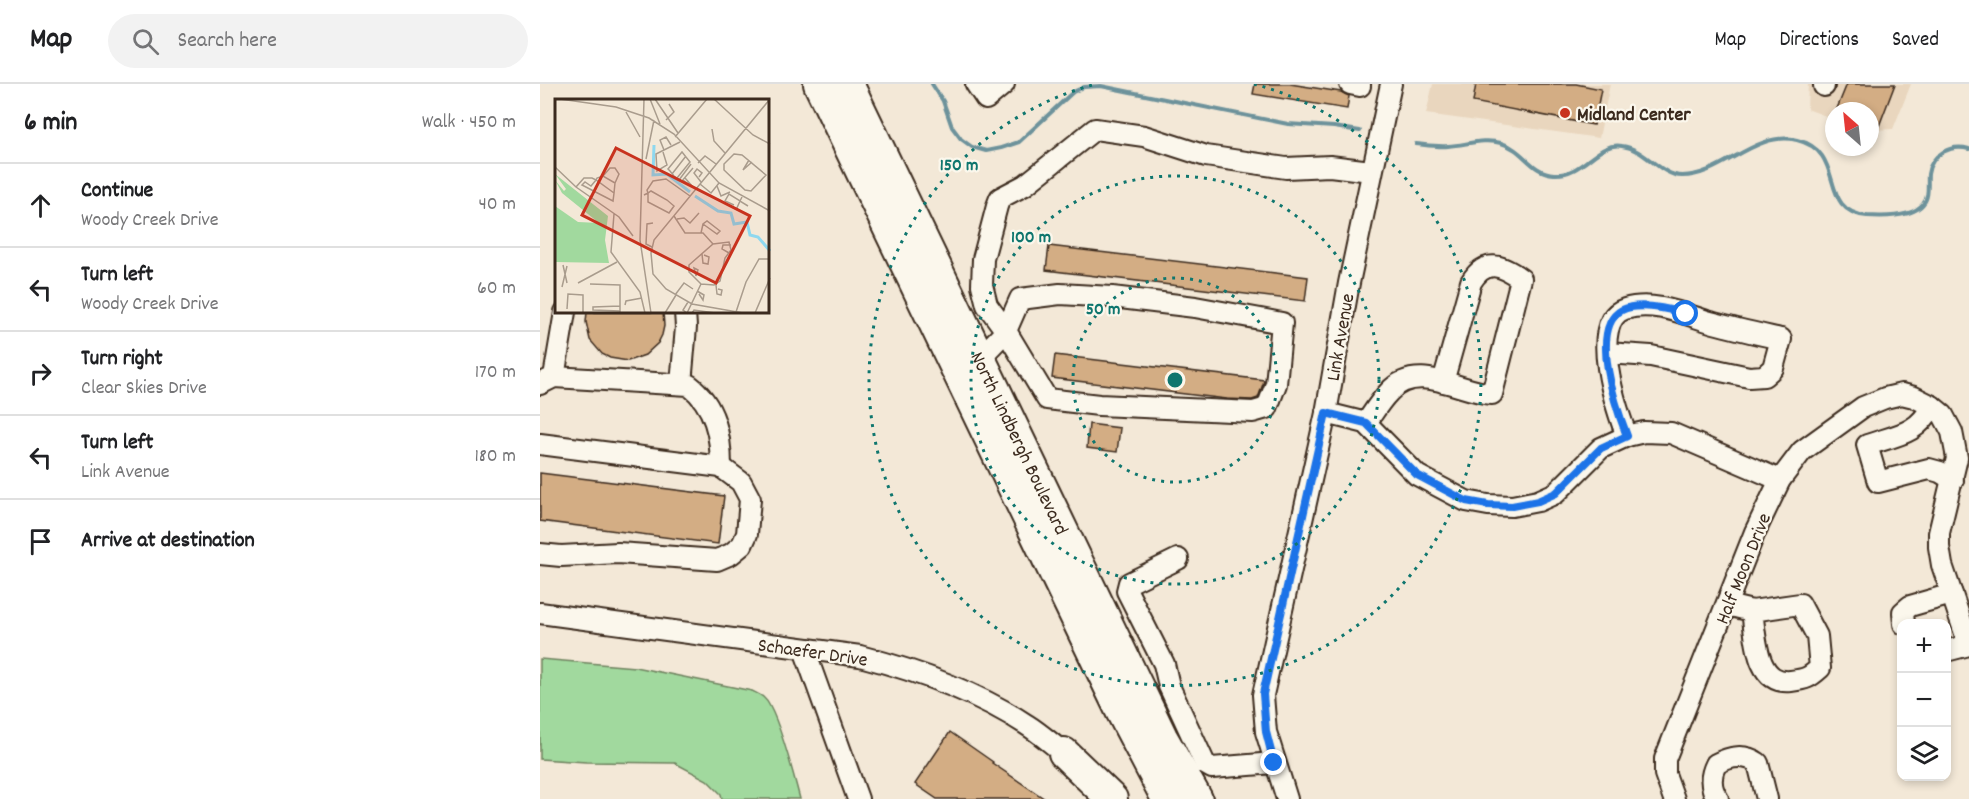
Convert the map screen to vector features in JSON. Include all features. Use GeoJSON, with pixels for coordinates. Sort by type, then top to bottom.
{"type":"FeatureCollection","features":[{"type":"Feature","properties":{"kind":"highway","name":"North Lindbergh Boulevard"},"geometry":{"type":"LineString","coordinates":[[819,84],[1121,711],[1167,799]]}},
{"type":"Feature","properties":{"kind":"highway","name":"North Lindbergh Boulevard"},"geometry":{"type":"LineString","coordinates":[[848,84],[1162,737],[1197,799]]}},
{"type":"Feature","properties":{"kind":"highway"},"geometry":{"type":"LineString","coordinates":[[1064,753],[1112,799]]}},
{"type":"Feature","properties":{"kind":"street"},"geometry":{"type":"LineString","coordinates":[[976,84],[986,99],[1004,84]]}},
{"type":"Feature","properties":{"kind":"street"},"geometry":{"type":"LineString","coordinates":[[1350,84],[1360,86],[1360,84]]}},
{"type":"Feature","properties":{"kind":"street","name":"Link Avenue"},"geometry":{"type":"LineString","coordinates":[[1287,799],[1266,732],[1263,694],[1326,413],[1371,171],[1391,84]]}},
{"type":"Feature","properties":{"kind":"street"},"geometry":{"type":"LineString","coordinates":[[980,358],[1006,331],[1020,299],[1060,294],[1112,297],[1195,307],[1282,323],[1276,384],[1267,408],[1253,412],[1099,405],[1047,399],[1006,331],[987,305],[982,285],[983,259],[1000,198],[1025,185],[1095,129],[1144,136],[1206,156],[1286,168],[1330,166],[1371,171]]}},
{"type":"Feature","properties":{"kind":"street"},"geometry":{"type":"LineString","coordinates":[[1366,423],[1395,386],[1421,378],[1492,394],[1521,279],[1510,271],[1498,266],[1486,266],[1474,276],[1443,382]]}},
{"type":"Feature","properties":{"kind":"street"},"geometry":{"type":"LineString","coordinates":[[1607,353],[1651,356],[1749,376],[1764,376],[1773,368],[1781,339],[1670,310],[1644,307],[1623,309],[1614,317],[1608,329],[1607,353],[1610,385],[1627,436]]}},
{"type":"Feature","properties":{"kind":"street"},"geometry":{"type":"LineString","coordinates":[[564,314],[547,380],[689,385],[711,410],[721,442],[721,467]]}},
{"type":"Feature","properties":{"kind":"street"},"geometry":{"type":"LineString","coordinates":[[681,384],[685,314]]}},
{"type":"Feature","properties":{"kind":"street","name":"Half Moon Drive"},"geometry":{"type":"LineString","coordinates":[[1674,799],[1665,774],[1665,759],[1755,532],[1780,480],[1802,451],[1863,407],[1902,394],[1932,406]]}},
{"type":"Feature","properties":{"kind":"street"},"geometry":{"type":"LineString","coordinates":[[1951,650],[1969,645],[1942,564],[1939,533],[1953,480],[1957,458],[1952,432],[1943,415],[1932,406],[1925,420],[1912,430],[1867,445],[1878,482],[1929,469],[1940,472],[1953,480]]}},
{"type":"Feature","properties":{"kind":"street"},"geometry":{"type":"LineString","coordinates":[[1326,413],[1366,423],[1417,475],[1466,501],[1488,505],[1512,506],[1538,501],[1556,493],[1601,448],[1627,436],[1644,432],[1671,433],[1780,480]]}},
{"type":"Feature","properties":{"kind":"street"},"geometry":{"type":"LineString","coordinates":[[540,444],[721,467],[741,482],[750,499],[747,534],[742,545],[731,554],[717,560],[618,553],[561,556],[540,554]]}},
{"type":"Feature","properties":{"kind":"street"},"geometry":{"type":"LineString","coordinates":[[1178,560],[1129,583],[1127,591],[1164,664],[1168,686],[1205,764],[1212,768],[1274,763]]}},
{"type":"Feature","properties":{"kind":"street"},"geometry":{"type":"LineString","coordinates":[[1904,619],[1903,612],[1910,606],[1952,594]]}},
{"type":"Feature","properties":{"kind":"street"},"geometry":{"type":"LineString","coordinates":[[1727,606],[1752,611]]}},
{"type":"Feature","properties":{"kind":"street","name":"Schaefer Drive"},"geometry":{"type":"LineString","coordinates":[[540,613],[860,656],[908,669],[966,692],[1027,724],[1064,753]]}},
{"type":"Feature","properties":{"kind":"street"},"geometry":{"type":"LineString","coordinates":[[804,650],[858,799]]}},
{"type":"Feature","properties":{"kind":"street"},"geometry":{"type":"LineString","coordinates":[[1718,799],[1713,792],[1711,774],[1716,764],[1723,760],[1741,758],[1749,758],[1758,763],[1767,799]]}},
{"type":"Feature","properties":{"kind":"shaded area"},"geometry":{"type":"Polygon","coordinates":[[[1433,84],[1610,84],[1599,138],[1426,114],[1433,84]]]}},
{"type":"Feature","properties":{"kind":"shaded area"},"geometry":{"type":"Polygon","coordinates":[[[1808,84],[1911,84],[1893,129],[1879,130],[1879,102],[1825,102],[1825,116],[1807,109],[1808,84]]]}},
{"type":"Feature","properties":{"kind":"green space"},"geometry":{"type":"Polygon","coordinates":[[[540,659],[635,667],[758,694],[764,698],[774,716],[785,745],[800,799],[722,799],[721,794],[707,780],[675,763],[540,759],[540,659]]]}},
{"type":"Feature","properties":{"kind":"building"},"geometry":{"type":"Polygon","coordinates":[[[1255,84],[1290,84],[1341,92],[1349,96],[1347,109],[1253,94],[1255,84]]]}},
{"type":"Feature","properties":{"kind":"building","name":"Midland Center"},"geometry":{"type":"Polygon","coordinates":[[[1476,84],[1576,84],[1601,89],[1594,125],[1473,102],[1476,84]]]}},
{"type":"Feature","properties":{"kind":"building"},"geometry":{"type":"Polygon","coordinates":[[[1847,84],[1895,84],[1879,126],[1879,102],[1840,102],[1847,84]]]}},
{"type":"Feature","properties":{"kind":"building"},"geometry":{"type":"Polygon","coordinates":[[[1049,246],[1308,277],[1305,301],[1046,270],[1049,246]]]}},
{"type":"Feature","properties":{"kind":"building"},"geometry":{"type":"Polygon","coordinates":[[[587,314],[663,314],[664,326],[658,343],[645,355],[628,361],[602,354],[590,340],[587,314]]]}},
{"type":"Feature","properties":{"kind":"building"},"geometry":{"type":"Polygon","coordinates":[[[1055,355],[1264,380],[1258,398],[1252,400],[1227,399],[1052,378],[1055,355]]]}},
{"type":"Feature","properties":{"kind":"building"},"geometry":{"type":"Polygon","coordinates":[[[1089,424],[1120,428],[1117,452],[1087,448],[1089,424]]]}},
{"type":"Feature","properties":{"kind":"building"},"geometry":{"type":"Polygon","coordinates":[[[540,473],[724,496],[718,544],[540,521],[540,473]]]}},
{"type":"Feature","properties":{"kind":"building"},"geometry":{"type":"Polygon","coordinates":[[[950,732],[1045,799],[937,799],[915,784],[950,732]]]}},
{"type":"Feature","properties":{"kind":"waterway"},"geometry":{"type":"LineString","coordinates":[[932,84],[943,101],[952,127],[961,139],[972,147],[986,151],[1019,142],[1073,92],[1084,87],[1101,86],[1288,124],[1360,131]]}},
{"type":"Feature","properties":{"kind":"waterway"},"geometry":{"type":"LineString","coordinates":[[1416,144],[1444,146],[1481,141],[1501,143],[1516,150],[1539,170],[1554,174],[1574,170],[1597,153],[1613,146],[1622,146],[1631,148],[1666,171],[1682,176],[1711,169],[1767,141],[1797,140],[1813,147],[1822,156],[1842,204],[1851,212],[1881,217],[1897,216],[1918,209],[1927,197],[1928,174],[1933,161],[1949,149],[1969,149]]}},
{"type":"Feature","properties":{"kind":"place","name":"Midland Center"},"geometry":{"type":"Point","coordinates":[1565,113]}},
{"type":"Feature","properties":{"kind":"route"},"geometry":{"type":"LineString","coordinates":[[1274,763],[1266,732],[1263,694],[1326,413],[1366,423],[1417,475],[1466,501],[1512,506],[1538,501],[1556,493],[1601,448],[1627,436],[1610,385],[1607,353],[1608,329],[1614,317],[1623,309],[1644,307],[1686,314]]}}]}
